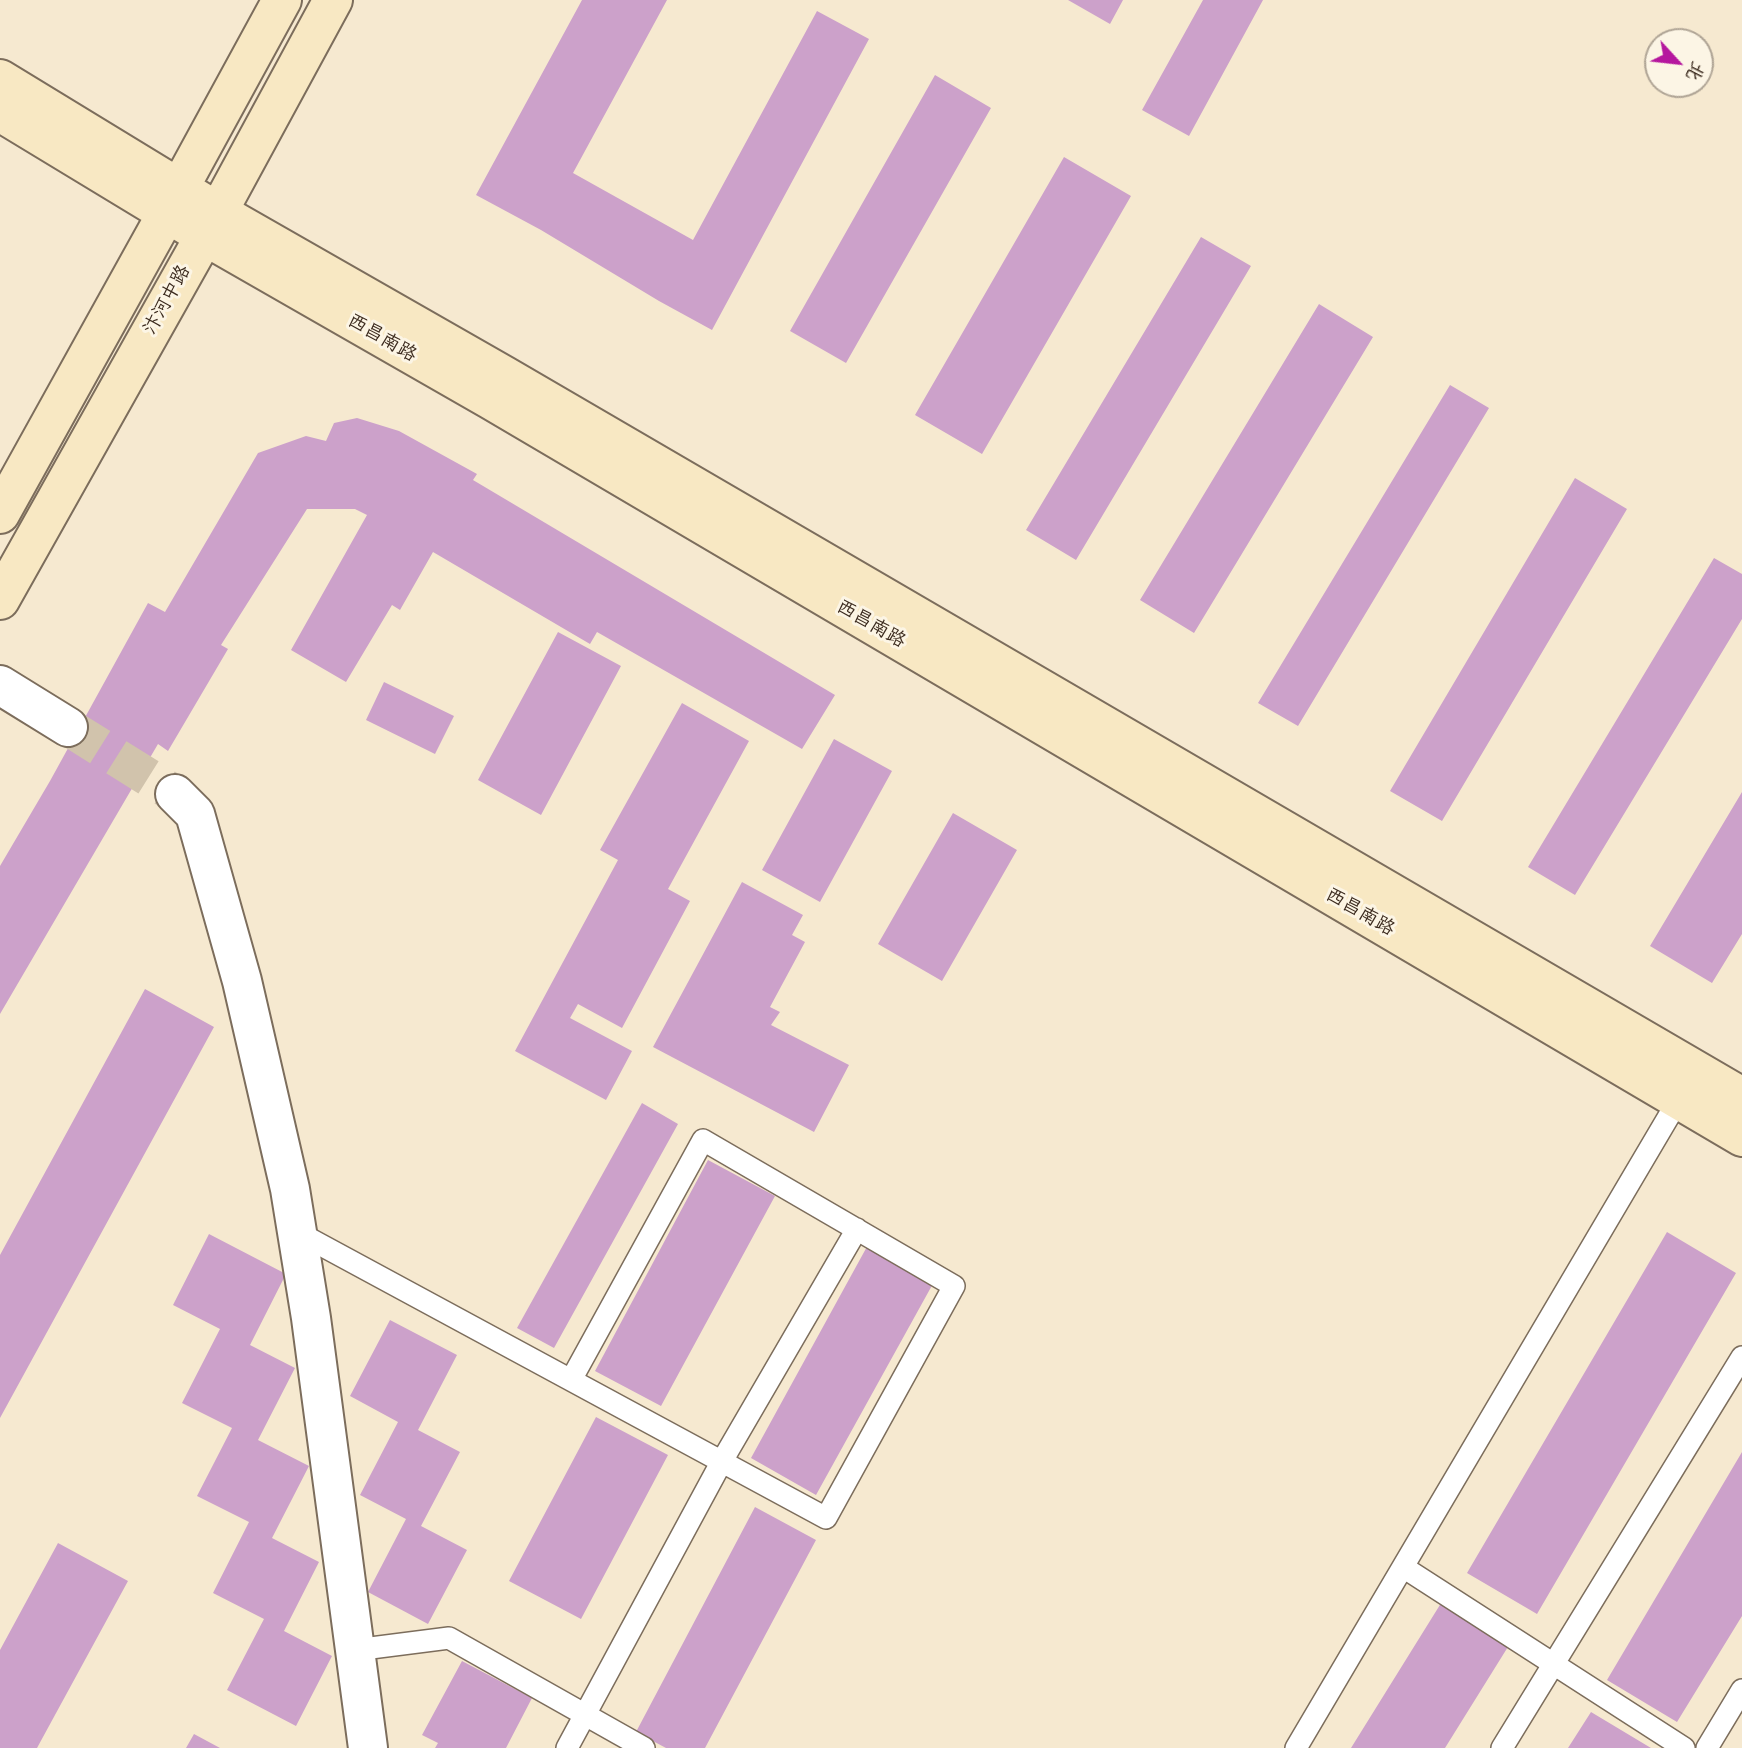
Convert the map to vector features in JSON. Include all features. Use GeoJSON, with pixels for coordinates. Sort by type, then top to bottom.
{"type":"FeatureCollection","features":[{"type":"Feature","properties":{"kind":"street"},"geometry":{"type":"LineString","coordinates":[[0,514],[282,0]]}},
{"type":"Feature","properties":{"kind":"street","name":"汴河中路"},"geometry":{"type":"LineString","coordinates":[[0,600],[333,0]]}},
{"type":"Feature","properties":{"kind":"street","name":"西昌南路"},"geometry":{"type":"LineString","coordinates":[[0,79],[173,200],[515,414],[1742,1137]]}},
{"type":"Feature","properties":{"kind":"street","name":"西昌南路"},"geometry":{"type":"LineString","coordinates":[[0,112],[173,200]]}},
{"type":"Feature","properties":{"kind":"street","name":"西昌南路"},"geometry":{"type":"LineString","coordinates":[[211,224],[529,390],[1742,1097]]}},
{"type":"Feature","properties":{"kind":"street"},"geometry":{"type":"LineString","coordinates":[[0,685],[68,727]]}},
{"type":"Feature","properties":{"kind":"street"},"geometry":{"type":"LineString","coordinates":[[175,794],[195,814],[242,981],[290,1189],[311,1318],[368,1748]]}},
{"type":"Feature","properties":{"kind":"lane"},"geometry":{"type":"LineString","coordinates":[[1296,1748],[1679,1100]]}},
{"type":"Feature","properties":{"kind":"lane"},"geometry":{"type":"LineString","coordinates":[[297,1232],[826,1518],[954,1286],[703,1140],[571,1380]]}},
{"type":"Feature","properties":{"kind":"lane"},"geometry":{"type":"LineString","coordinates":[[567,1748],[722,1461],[857,1229]]}},
{"type":"Feature","properties":{"kind":"lane"},"geometry":{"type":"LineString","coordinates":[[1502,1748],[1742,1357]]}},
{"type":"Feature","properties":{"kind":"lane"},"geometry":{"type":"LineString","coordinates":[[1403,1567],[1684,1748]]}},
{"type":"Feature","properties":{"kind":"lane"},"geometry":{"type":"LineString","coordinates":[[355,1650],[449,1638],[644,1748]]}},
{"type":"Feature","properties":{"kind":"lane"},"geometry":{"type":"LineString","coordinates":[[1707,1748],[1742,1690]]}},
{"type":"Feature","properties":{"kind":"building"},"geometry":{"type":"Polygon","coordinates":[[[582,0],[667,0],[573,173],[693,240],[817,11],[869,39],[712,330],[476,195],[582,0]]]}},
{"type":"Feature","properties":{"kind":"building"},"geometry":{"type":"Polygon","coordinates":[[[1068,0],[1123,0],[1110,24],[1068,0]]]}},
{"type":"Feature","properties":{"kind":"building"},"geometry":{"type":"Polygon","coordinates":[[[1203,0],[1263,0],[1189,136],[1142,110],[1203,0]]]}},
{"type":"Feature","properties":{"kind":"building"},"geometry":{"type":"Polygon","coordinates":[[[935,75],[991,108],[846,363],[790,331],[935,75]]]}},
{"type":"Feature","properties":{"kind":"building"},"geometry":{"type":"Polygon","coordinates":[[[1064,157],[1131,196],[982,454],[915,415],[1064,157]]]}},
{"type":"Feature","properties":{"kind":"building"},"geometry":{"type":"Polygon","coordinates":[[[1201,237],[1251,266],[1076,560],[1026,530],[1201,237]]]}},
{"type":"Feature","properties":{"kind":"building"},"geometry":{"type":"Polygon","coordinates":[[[1319,304],[1373,337],[1194,633],[1140,600],[1319,304]]]}},
{"type":"Feature","properties":{"kind":"building"},"geometry":{"type":"Polygon","coordinates":[[[1450,385],[1489,408],[1298,726],[1258,703],[1450,385]]]}},
{"type":"Feature","properties":{"kind":"building"},"geometry":{"type":"Polygon","coordinates":[[[357,418],[399,431],[477,474],[473,480],[835,695],[802,749],[597,632],[590,644],[433,552],[400,610],[392,605],[346,682],[291,650],[367,515],[355,509],[307,509],[221,645],[228,649],[168,751],[158,744],[0,1014],[0,866],[148,603],[165,612],[258,453],[306,436],[326,441],[334,423],[357,418]]]}},
{"type":"Feature","properties":{"kind":"building"},"geometry":{"type":"Polygon","coordinates":[[[1575,478],[1627,509],[1442,821],[1390,791],[1575,478]]]}},
{"type":"Feature","properties":{"kind":"building"},"geometry":{"type":"Polygon","coordinates":[[[1714,558],[1742,574],[1742,619],[1575,895],[1528,867],[1714,558]]]}},
{"type":"Feature","properties":{"kind":"building"},"geometry":{"type":"Polygon","coordinates":[[[558,632],[621,666],[541,815],[478,780],[558,632]]]}},
{"type":"Feature","properties":{"kind":"building"},"geometry":{"type":"Polygon","coordinates":[[[384,682],[454,716],[435,754],[366,720],[384,682]]]}},
{"type":"Feature","properties":{"kind":"building"},"geometry":{"type":"Polygon","coordinates":[[[682,703],[749,741],[668,889],[690,901],[622,1028],[578,1004],[570,1018],[632,1051],[606,1100],[515,1051],[618,860],[600,850],[682,703]]]}},
{"type":"Feature","properties":{"kind":"building"},"geometry":{"type":"Polygon","coordinates":[[[834,739],[892,771],[820,902],[762,870],[834,739]]]}},
{"type":"Feature","properties":{"kind":"building"},"geometry":{"type":"Polygon","coordinates":[[[1742,792],[1742,934],[1712,983],[1650,946],[1742,792]]]}},
{"type":"Feature","properties":{"kind":"building"},"geometry":{"type":"Polygon","coordinates":[[[953,813],[1017,850],[942,981],[878,944],[953,813]]]}},
{"type":"Feature","properties":{"kind":"building"},"geometry":{"type":"Polygon","coordinates":[[[742,882],[803,915],[792,935],[805,942],[770,1007],[780,1012],[771,1025],[849,1065],[814,1132],[653,1047],[742,882]]]}},
{"type":"Feature","properties":{"kind":"building"},"geometry":{"type":"Polygon","coordinates":[[[145,989],[214,1027],[0,1418],[0,1255],[145,989]]]}},
{"type":"Feature","properties":{"kind":"building"},"geometry":{"type":"Polygon","coordinates":[[[642,1103],[678,1124],[554,1348],[517,1328],[642,1103]]]}},
{"type":"Feature","properties":{"kind":"building"},"geometry":{"type":"Polygon","coordinates":[[[708,1160],[775,1196],[661,1406],[595,1371],[708,1160]]]}},
{"type":"Feature","properties":{"kind":"building"},"geometry":{"type":"Polygon","coordinates":[[[1667,1232],[1736,1273],[1537,1614],[1467,1573],[1667,1232]]]}},
{"type":"Feature","properties":{"kind":"building"},"geometry":{"type":"Polygon","coordinates":[[[209,1234],[286,1274],[250,1345],[295,1368],[258,1440],[309,1466],[272,1538],[319,1562],[284,1631],[332,1656],[296,1726],[227,1690],[264,1619],[213,1593],[249,1522],[197,1496],[232,1428],[182,1403],[220,1329],[173,1305],[209,1234]]]}},
{"type":"Feature","properties":{"kind":"building"},"geometry":{"type":"Polygon","coordinates":[[[869,1243],[935,1280],[816,1495],[751,1458],[869,1243]]]}},
{"type":"Feature","properties":{"kind":"building"},"geometry":{"type":"Polygon","coordinates":[[[390,1320],[457,1355],[418,1430],[460,1452],[421,1526],[467,1550],[428,1624],[368,1592],[406,1519],[360,1495],[398,1422],[350,1396],[390,1320]]]}},
{"type":"Feature","properties":{"kind":"building"},"geometry":{"type":"Polygon","coordinates":[[[596,1417],[668,1455],[581,1619],[509,1581],[596,1417]]]}},
{"type":"Feature","properties":{"kind":"building"},"geometry":{"type":"Polygon","coordinates":[[[1742,1452],[1742,1616],[1677,1722],[1607,1680],[1742,1452]]]}},
{"type":"Feature","properties":{"kind":"building"},"geometry":{"type":"Polygon","coordinates":[[[755,1507],[816,1540],[705,1748],[666,1748],[636,1732],[755,1507]]]}},
{"type":"Feature","properties":{"kind":"building"},"geometry":{"type":"Polygon","coordinates":[[[58,1543],[128,1581],[37,1748],[0,1748],[0,1650],[58,1543]]]}},
{"type":"Feature","properties":{"kind":"building"},"geometry":{"type":"Polygon","coordinates":[[[1443,1600],[1511,1642],[1445,1748],[1351,1748],[1443,1600]]]}},
{"type":"Feature","properties":{"kind":"building"},"geometry":{"type":"Polygon","coordinates":[[[462,1661],[532,1698],[506,1748],[435,1748],[438,1743],[422,1735],[462,1661]]]}},
{"type":"Feature","properties":{"kind":"building"},"geometry":{"type":"Polygon","coordinates":[[[1591,1712],[1651,1748],[1568,1748],[1591,1712]]]}},
{"type":"Feature","properties":{"kind":"building"},"geometry":{"type":"Polygon","coordinates":[[[194,1734],[220,1748],[186,1748],[194,1734]]]}},
{"type":"Feature","properties":{"kind":"tunnel"},"geometry":{"type":"LineString","coordinates":[[68,727],[175,794]]}}]}
